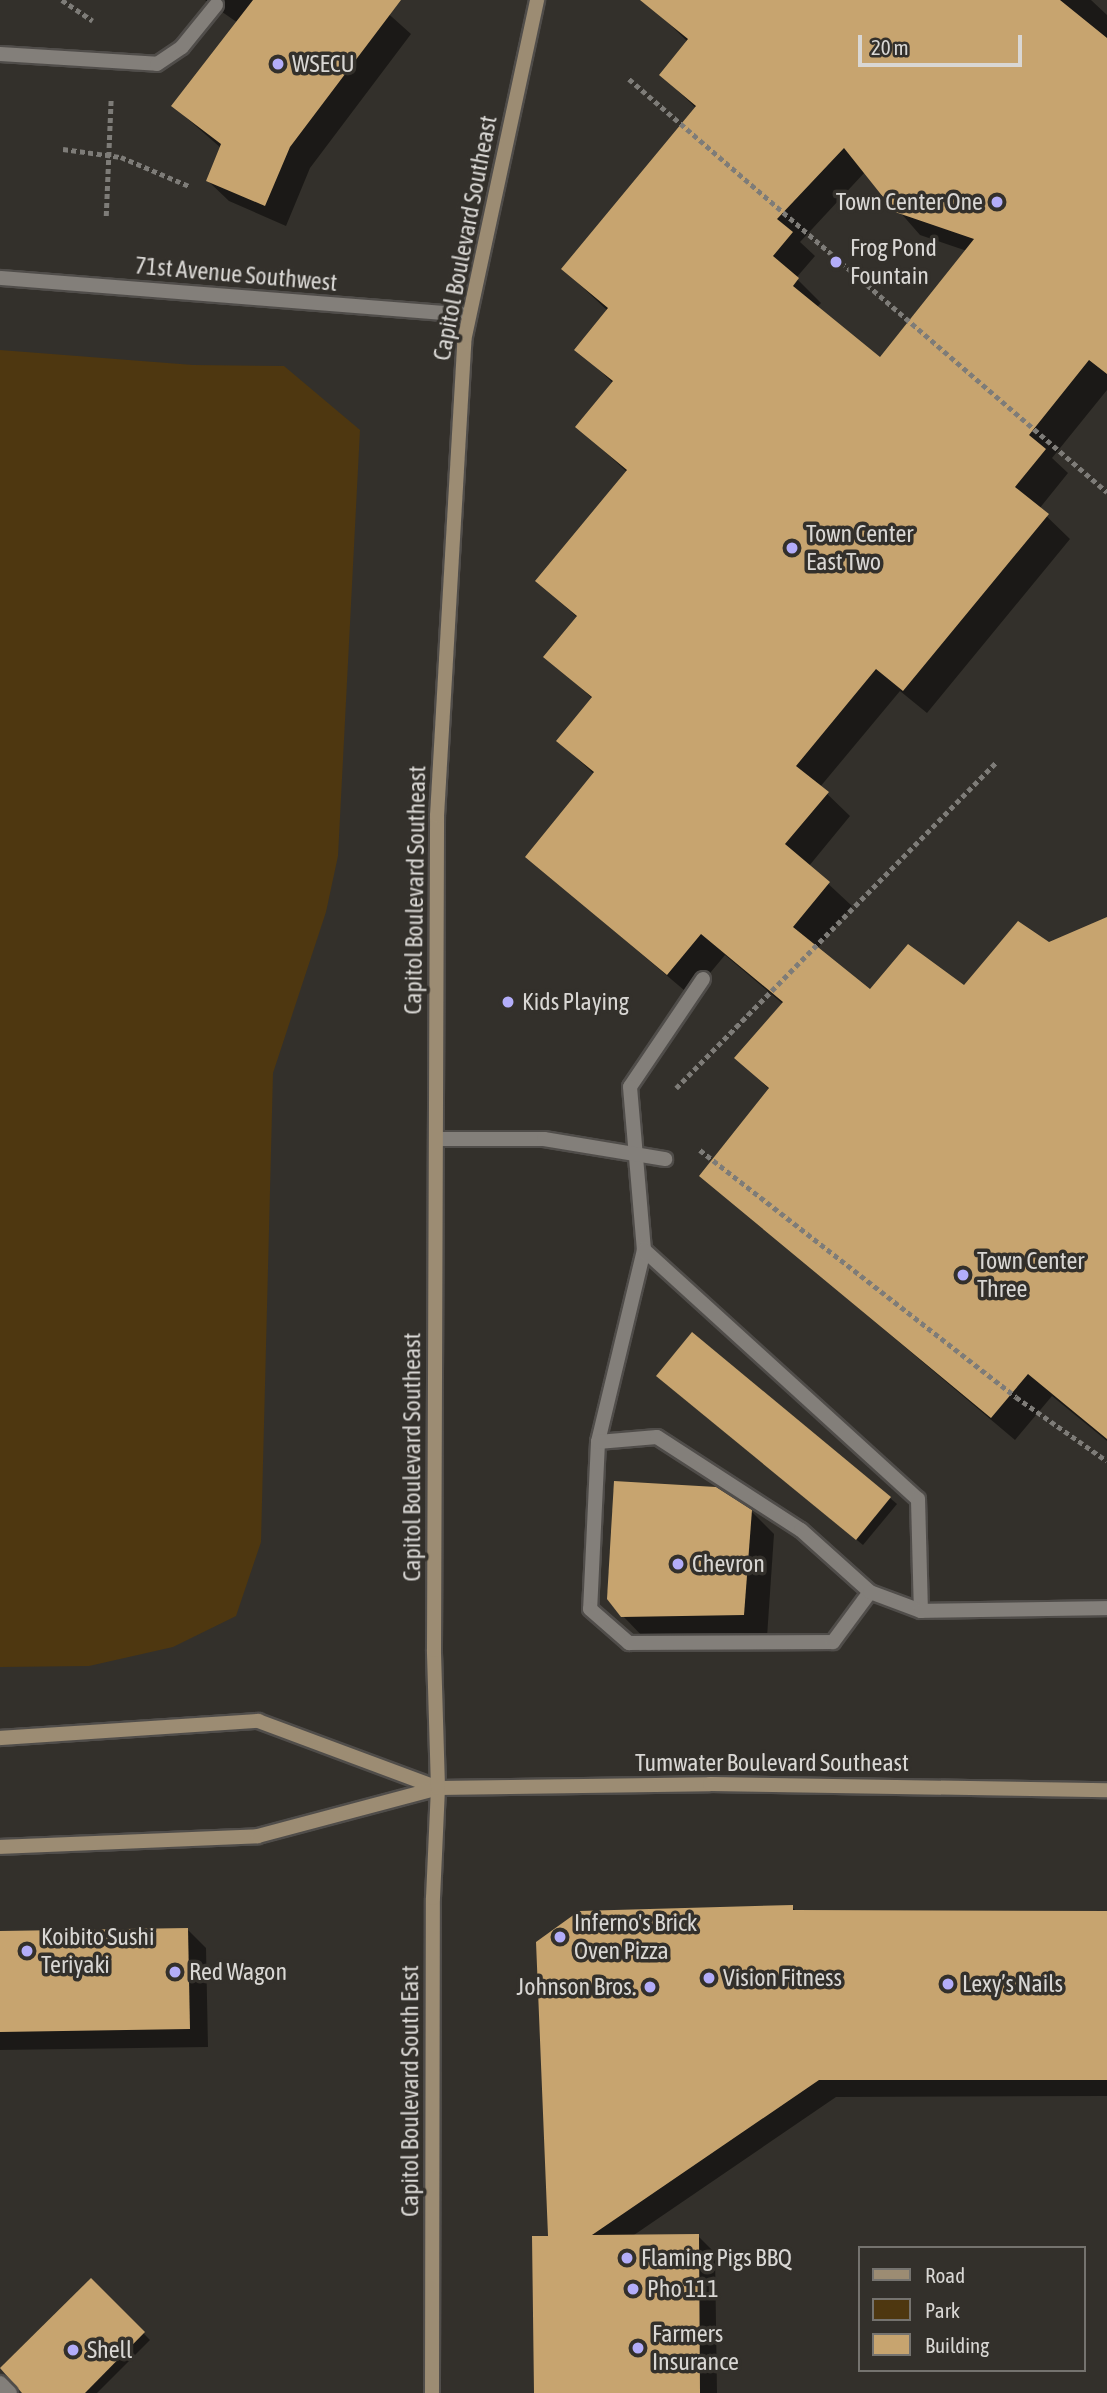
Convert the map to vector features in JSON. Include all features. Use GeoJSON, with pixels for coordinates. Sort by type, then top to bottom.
{"type":"FeatureCollection","features":[{"type":"Feature","properties":{"kind":"main road","name":"Capitol Boulevard Southeast"},"geometry":{"type":"LineString","coordinates":[[438,1788],[437,816],[464,341],[537,0]]}},
{"type":"Feature","properties":{"kind":"main road"},"geometry":{"type":"LineString","coordinates":[[0,1738],[258,1721],[438,1788]]}},
{"type":"Feature","properties":{"kind":"main road","name":"Tumwater Boulevard Southeast"},"geometry":{"type":"LineString","coordinates":[[438,1788],[710,1784],[1107,1790]]}},
{"type":"Feature","properties":{"kind":"main road"},"geometry":{"type":"LineString","coordinates":[[0,1847],[258,1836],[438,1788]]}},
{"type":"Feature","properties":{"kind":"main road","name":"Capitol Boulevard South East"},"geometry":{"type":"LineString","coordinates":[[432,2393],[433,1898],[438,1788]]}},
{"type":"Feature","properties":{"kind":"street"},"geometry":{"type":"LineString","coordinates":[[0,54],[157,64],[182,47],[216,5]]}},
{"type":"Feature","properties":{"kind":"street","name":"71st Avenue Southwest"},"geometry":{"type":"LineString","coordinates":[[0,278],[469,315]]}},
{"type":"Feature","properties":{"kind":"street"},"geometry":{"type":"LineString","coordinates":[[703,979],[629,1087],[633,1154],[644,1250],[598,1442],[590,1609],[629,1643],[833,1642],[870,1592]]}},
{"type":"Feature","properties":{"kind":"street"},"geometry":{"type":"LineString","coordinates":[[436,1139],[544,1139],[665,1159]]}},
{"type":"Feature","properties":{"kind":"street"},"geometry":{"type":"LineString","coordinates":[[644,1250],[918,1499],[921,1611]]}},
{"type":"Feature","properties":{"kind":"street"},"geometry":{"type":"LineString","coordinates":[[598,1442],[657,1437],[801,1530],[870,1592],[921,1611],[1107,1608]]}},
{"type":"Feature","properties":{"kind":"street"},"geometry":{"type":"LineString","coordinates":[[0,2382],[10,2393]]}},
{"type":"Feature","properties":{"kind":"path"},"geometry":{"type":"LineString","coordinates":[[629,79],[1107,492]]}},
{"type":"Feature","properties":{"kind":"path"},"geometry":{"type":"LineString","coordinates":[[63,149],[121,157],[189,186]]}},
{"type":"Feature","properties":{"kind":"path"},"geometry":{"type":"LineString","coordinates":[[671,1093],[997,761]]}},
{"type":"Feature","properties":{"kind":"path"},"geometry":{"type":"LineString","coordinates":[[696,1147],[1016,1397],[1107,1461]]}},
{"type":"Feature","properties":{"kind":"green space"},"geometry":{"type":"Polygon","coordinates":[[[0,350],[193,365],[284,366],[360,430],[338,856],[326,912],[273,1073],[261,1542],[236,1616],[173,1647],[89,1666],[0,1667],[0,350]]]}},
{"type":"Feature","properties":{"kind":"building","name":"WSECU"},"geometry":{"type":"Polygon","coordinates":[[[253,0],[401,0],[290,147],[265,206],[206,181],[221,144],[171,106],[253,0]]]}},
{"type":"Feature","properties":{"kind":"building"},"geometry":{"type":"Polygon","coordinates":[[[640,0],[1060,0],[1107,38],[1107,374],[1089,360],[1029,435],[1046,449],[1015,487],[1049,514],[903,691],[876,669],[796,766],[829,792],[785,844],[830,882],[793,927],[870,989],[908,944],[964,985],[1018,921],[1049,942],[1107,917],[1107,1439],[1028,1374],[991,1418],[699,1176],[769,1088],[734,1058],[783,1002],[701,934],[667,975],[525,857],[594,772],[556,741],[592,697],[543,657],[577,616],[535,581],[627,470],[575,427],[613,381],[574,350],[608,308],[561,269],[696,106],[659,75],[688,39],[640,0]],[[844,148],[777,219],[793,232],[773,256],[799,278],[793,286],[880,357],[974,239],[895,212],[844,148]]]}},
{"type":"Feature","properties":{"kind":"building","name":"Chevron"},"geometry":{"type":"Polygon","coordinates":[[[692,1332],[891,1497],[856,1540],[656,1376],[692,1332]]]}},
{"type":"Feature","properties":{"kind":"building","name":"Chevron"},"geometry":{"type":"Polygon","coordinates":[[[614,1481],[716,1487],[752,1510],[744,1615],[621,1617],[607,1599],[614,1481]]]}},
{"type":"Feature","properties":{"kind":"building"},"geometry":{"type":"Polygon","coordinates":[[[793,1905],[793,1910],[1107,1911],[1107,2080],[819,2080],[592,2235],[699,2234],[700,2393],[534,2393],[532,2236],[548,2236],[536,1942],[579,1911],[793,1905]]]}},
{"type":"Feature","properties":{"kind":"building"},"geometry":{"type":"Polygon","coordinates":[[[188,1928],[190,2029],[0,2032],[0,1931],[188,1928]]]}},
{"type":"Feature","properties":{"kind":"building","name":"Shell"},"geometry":{"type":"Polygon","coordinates":[[[91,2278],[145,2332],[85,2393],[22,2393],[0,2368],[91,2278]]]}},
{"type":"Feature","properties":{"kind":"place","name":"WSECU"},"geometry":{"type":"Point","coordinates":[278,64]}},
{"type":"Feature","properties":{"kind":"place","name":"Town Center One"},"geometry":{"type":"Point","coordinates":[997,202]}},
{"type":"Feature","properties":{"kind":"place","name":"Frog Pond Fountain"},"geometry":{"type":"Point","coordinates":[836,262]}},
{"type":"Feature","properties":{"kind":"place","name":"Town Center East Two"},"geometry":{"type":"Point","coordinates":[792,548]}},
{"type":"Feature","properties":{"kind":"place","name":"Kids Playing"},"geometry":{"type":"Point","coordinates":[508,1002]}},
{"type":"Feature","properties":{"kind":"place","name":"Town Center Three"},"geometry":{"type":"Point","coordinates":[963,1275]}},
{"type":"Feature","properties":{"kind":"place","name":"Chevron"},"geometry":{"type":"Point","coordinates":[678,1564]}},
{"type":"Feature","properties":{"kind":"place","name":"Inferno's Brick Oven Pizza"},"geometry":{"type":"Point","coordinates":[560,1937]}},
{"type":"Feature","properties":{"kind":"place","name":"Koibito Sushi Teriyaki"},"geometry":{"type":"Point","coordinates":[27,1951]}},
{"type":"Feature","properties":{"kind":"place","name":"Red Wagon"},"geometry":{"type":"Point","coordinates":[175,1972]}},
{"type":"Feature","properties":{"kind":"place","name":"Vision Fitness"},"geometry":{"type":"Point","coordinates":[709,1978]}},
{"type":"Feature","properties":{"kind":"place","name":"Lexy’s Nails"},"geometry":{"type":"Point","coordinates":[948,1984]}},
{"type":"Feature","properties":{"kind":"place","name":"Johnson Bros."},"geometry":{"type":"Point","coordinates":[650,1987]}},
{"type":"Feature","properties":{"kind":"place","name":"Flaming Pigs BBQ"},"geometry":{"type":"Point","coordinates":[627,2258]}},
{"type":"Feature","properties":{"kind":"place","name":"Pho 111"},"geometry":{"type":"Point","coordinates":[633,2289]}},
{"type":"Feature","properties":{"kind":"place","name":"Farmers Insurance"},"geometry":{"type":"Point","coordinates":[638,2348]}},
{"type":"Feature","properties":{"kind":"place","name":"Shell"},"geometry":{"type":"Point","coordinates":[73,2350]}}]}
